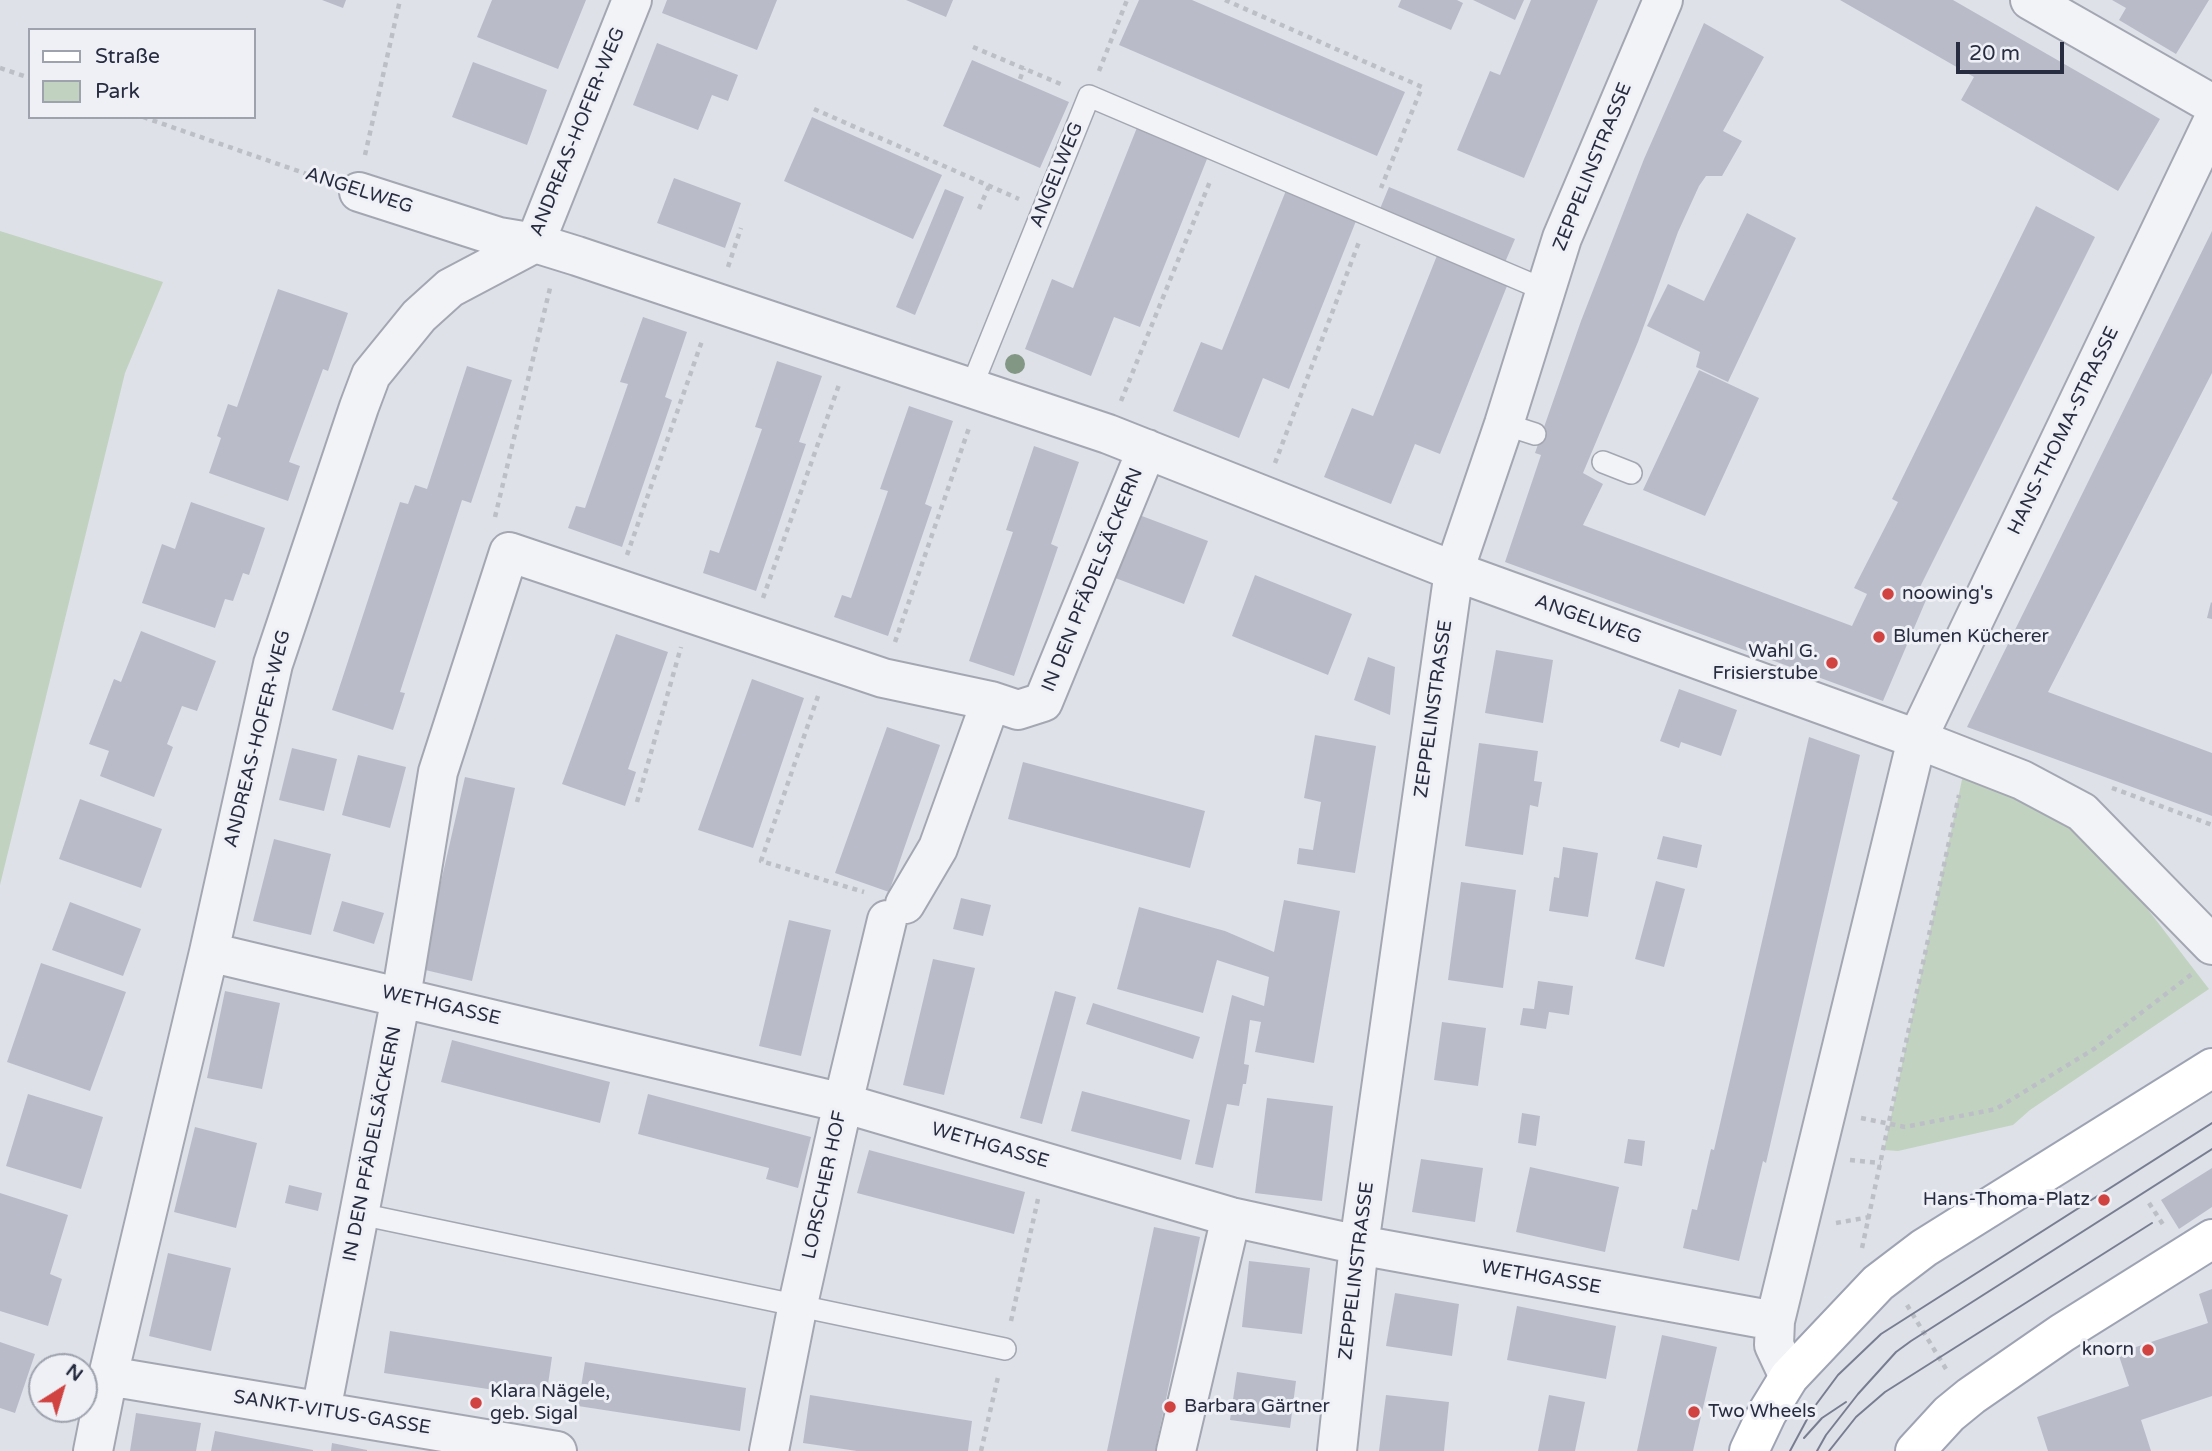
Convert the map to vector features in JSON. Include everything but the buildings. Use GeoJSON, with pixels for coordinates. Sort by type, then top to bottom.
{"type":"FeatureCollection","features":[{"type":"Feature","properties":{"kind":"main road"},"geometry":{"type":"LineString","coordinates":[[1749,1451],[1767,1413],[1790,1377],[1870,1267],[1924,1248],[2212,1068]]}},
{"type":"Feature","properties":{"kind":"main road"},"geometry":{"type":"LineString","coordinates":[[1915,1451],[1949,1414],[1971,1396],[2062,1333],[2212,1239]]}},
{"type":"Feature","properties":{"kind":"street","name":"ANDREAS-HOFER-WEG"},"geometry":{"type":"LineString","coordinates":[[93,1451],[108,1376],[209,952],[272,664],[371,375],[419,316],[450,288],[535,243],[632,0]]}},
{"type":"Feature","properties":{"kind":"street","name":"ZEPPELINSTRASSE"},"geometry":{"type":"LineString","coordinates":[[1337,1451],[1359,1245],[1454,571],[1520,429],[1545,290],[1562,238],[1663,0]]}},
{"type":"Feature","properties":{"kind":"street"},"geometry":{"type":"LineString","coordinates":[[2030,0],[2212,104]]}},
{"type":"Feature","properties":{"kind":"street","name":"HANS-THOMA-STRASSE"},"geometry":{"type":"LineString","coordinates":[[1917,739],[2212,123]]}},
{"type":"Feature","properties":{"kind":"street","name":"ANGELWEG"},"geometry":{"type":"LineString","coordinates":[[359,192],[499,237],[535,243],[577,256],[1108,434],[1454,571],[1917,739]]}},
{"type":"Feature","properties":{"kind":"street","name":"IN DEN PFÄDELSÄCKERN"},"geometry":{"type":"LineString","coordinates":[[321,1411],[401,997],[439,772],[509,552],[750,632],[830,662],[883,678],[991,701],[1018,710],[1043,702],[1147,449]]}},
{"type":"Feature","properties":{"kind":"street","name":"LORSCHER HOF"},"geometry":{"type":"LineString","coordinates":[[769,1451],[798,1304],[843,1103],[896,912],[938,848],[991,701]]}},
{"type":"Feature","properties":{"kind":"street"},"geometry":{"type":"LineString","coordinates":[[1790,1377],[1774,1345],[1775,1321],[1917,739],[2022,780],[2082,812],[2207,956]]}},
{"type":"Feature","properties":{"kind":"street","name":"WETHGASSE"},"geometry":{"type":"LineString","coordinates":[[209,952],[843,1103],[1231,1217],[1359,1245],[1775,1321]]}},
{"type":"Feature","properties":{"kind":"street"},"geometry":{"type":"LineString","coordinates":[[1175,1451],[1231,1217]]}},
{"type":"Feature","properties":{"kind":"street","name":"SANKT-VITUS-GASSE"},"geometry":{"type":"LineString","coordinates":[[108,1376],[557,1451]]}},
{"type":"Feature","properties":{"kind":"lane"},"geometry":{"type":"LineString","coordinates":[[1089,96],[1545,290]]}},
{"type":"Feature","properties":{"kind":"lane","name":"ANGELWEG"},"geometry":{"type":"LineString","coordinates":[[976,390],[1043,209],[1089,96]]}},
{"type":"Feature","properties":{"kind":"lane"},"geometry":{"type":"LineString","coordinates":[[1603,462],[1631,473]]}},
{"type":"Feature","properties":{"kind":"lane"},"geometry":{"type":"LineString","coordinates":[[360,1214],[1004,1349]]}},
{"type":"Feature","properties":{"kind":"path"},"geometry":{"type":"LineString","coordinates":[[359,192],[400,0]]}},
{"type":"Feature","properties":{"kind":"path"},"geometry":{"type":"LineString","coordinates":[[973,47],[1089,96],[1126,0]]}},
{"type":"Feature","properties":{"kind":"path"},"geometry":{"type":"LineString","coordinates":[[1225,0],[1422,86],[1262,495]]}},
{"type":"Feature","properties":{"kind":"path"},"geometry":{"type":"LineString","coordinates":[[0,68],[28,77]]}},
{"type":"Feature","properties":{"kind":"path"},"geometry":{"type":"LineString","coordinates":[[1020,79],[1024,68]]}},
{"type":"Feature","properties":{"kind":"path"},"geometry":{"type":"LineString","coordinates":[[814,109],[1043,209]]}},
{"type":"Feature","properties":{"kind":"path","name":"ANGELWEG"},"geometry":{"type":"LineString","coordinates":[[149,119],[359,192]]}},
{"type":"Feature","properties":{"kind":"path"},"geometry":{"type":"LineString","coordinates":[[1108,434],[1222,152]]}},
{"type":"Feature","properties":{"kind":"path"},"geometry":{"type":"LineString","coordinates":[[979,209],[989,186]]}},
{"type":"Feature","properties":{"kind":"path"},"geometry":{"type":"LineString","coordinates":[[616,588],[741,228]]}},
{"type":"Feature","properties":{"kind":"path"},"geometry":{"type":"LineString","coordinates":[[509,552],[492,528],[552,279],[577,256]]}},
{"type":"Feature","properties":{"kind":"path"},"geometry":{"type":"LineString","coordinates":[[750,632],[853,349]]}},
{"type":"Feature","properties":{"kind":"path"},"geometry":{"type":"LineString","coordinates":[[883,678],[976,390]]}},
{"type":"Feature","properties":{"kind":"path"},"geometry":{"type":"LineString","coordinates":[[637,802],[691,613]]}},
{"type":"Feature","properties":{"kind":"path"},"geometry":{"type":"LineString","coordinates":[[830,662],[761,861],[896,912]]}},
{"type":"Feature","properties":{"kind":"path"},"geometry":{"type":"LineString","coordinates":[[1967,760],[1889,1124],[1870,1267],[1894,1305],[1903,1299],[1949,1374],[1971,1396]]}},
{"type":"Feature","properties":{"kind":"path"},"geometry":{"type":"LineString","coordinates":[[1827,1108],[1905,1127],[1996,1110],[2094,1049],[2207,956]]}},
{"type":"Feature","properties":{"kind":"path"},"geometry":{"type":"LineString","coordinates":[[981,1451],[1047,1163]]}},
{"type":"Feature","properties":{"kind":"green space"},"geometry":{"type":"Polygon","coordinates":[[[0,231],[163,282],[125,373],[0,885],[0,231]]]}},
{"type":"Feature","properties":{"kind":"green space"},"geometry":{"type":"Polygon","coordinates":[[[1964,770],[2076,816],[2209,989],[2030,1110],[2013,1125],[1898,1151],[1884,1150],[1964,770]]]}},
{"type":"Feature","properties":{"kind":"tram line"},"geometry":{"type":"LineString","coordinates":[[1790,1451],[1812,1410],[1838,1375],[1881,1334],[2212,1123]]}},
{"type":"Feature","properties":{"kind":"tram line"},"geometry":{"type":"LineString","coordinates":[[1817,1451],[1858,1394],[1896,1352],[2212,1149]]}},
{"type":"Feature","properties":{"kind":"tram line"},"geometry":{"type":"LineString","coordinates":[[1829,1451],[1856,1417],[1885,1392],[2152,1223]]}},
{"type":"Feature","properties":{"kind":"tram line"},"geometry":{"type":"LineString","coordinates":[[1804,1438],[1822,1418],[1846,1402]]}},
{"type":"Feature","properties":{"kind":"place","name":"noowing's"},"geometry":{"type":"Point","coordinates":[1888,594]}},
{"type":"Feature","properties":{"kind":"place","name":"Blumen Kücherer"},"geometry":{"type":"Point","coordinates":[1879,637]}},
{"type":"Feature","properties":{"kind":"place","name":"Wahl G. Frisierstube"},"geometry":{"type":"Point","coordinates":[1832,663]}},
{"type":"Feature","properties":{"kind":"place","name":"Hans-Thoma-Platz"},"geometry":{"type":"Point","coordinates":[2104,1200]}},
{"type":"Feature","properties":{"kind":"place","name":"knorn"},"geometry":{"type":"Point","coordinates":[2148,1350]}},
{"type":"Feature","properties":{"kind":"place","name":"Klara Nägele, geb. Sigal"},"geometry":{"type":"Point","coordinates":[476,1403]}},
{"type":"Feature","properties":{"kind":"place","name":"Barbara Gärtner"},"geometry":{"type":"Point","coordinates":[1170,1407]}},
{"type":"Feature","properties":{"kind":"place","name":"Two Wheels"},"geometry":{"type":"Point","coordinates":[1694,1412]}}]}
